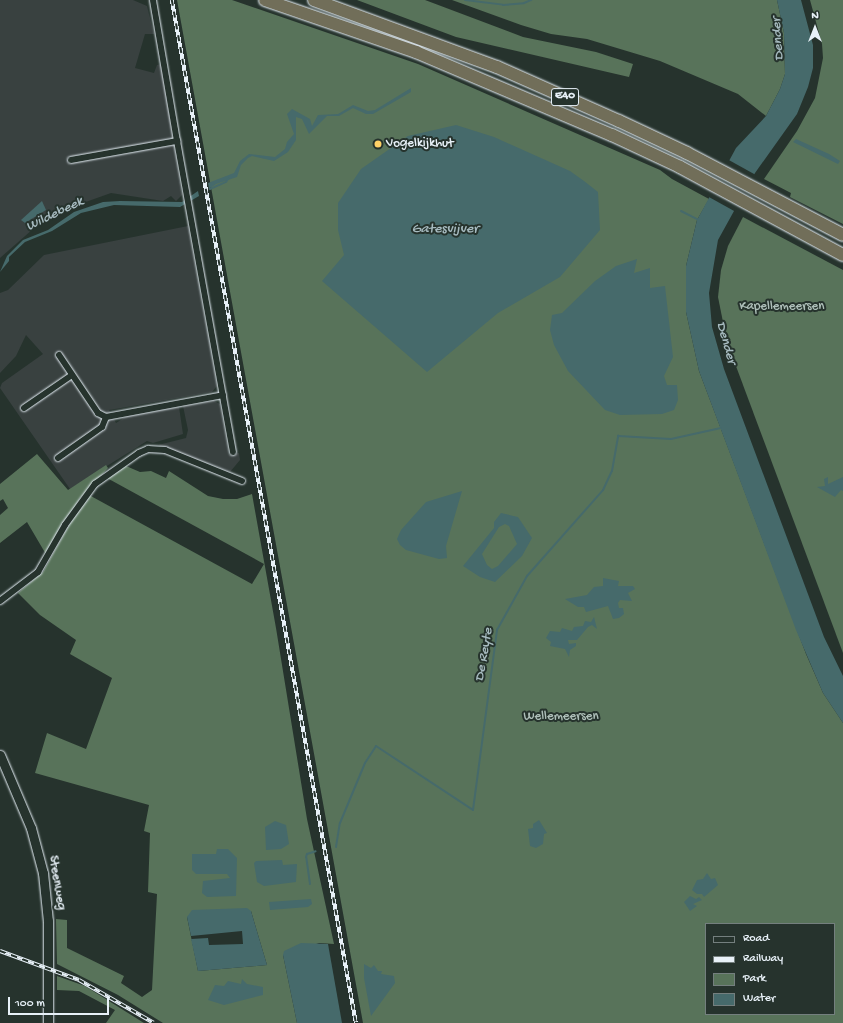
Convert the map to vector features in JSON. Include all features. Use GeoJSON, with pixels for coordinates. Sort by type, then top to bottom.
{"type":"FeatureCollection","features":[{"type":"Feature","properties":{"kind":"highway","name":"E40"},"geometry":{"type":"LineString","coordinates":[[264,0],[435,59],[605,132],[680,167],[843,255]]}},
{"type":"Feature","properties":{"kind":"highway","name":"E40"},"geometry":{"type":"LineString","coordinates":[[314,0],[422,38],[504,70],[687,153],[843,235]]}},
{"type":"Feature","properties":{"kind":"main road","name":"Steenweg"},"geometry":{"type":"LineString","coordinates":[[0,755],[31,828],[43,873],[48,921],[48,1023]]}},
{"type":"Feature","properties":{"kind":"street"},"geometry":{"type":"LineString","coordinates":[[153,0],[234,452]]}},
{"type":"Feature","properties":{"kind":"street"},"geometry":{"type":"LineString","coordinates":[[71,160],[178,141]]}},
{"type":"Feature","properties":{"kind":"street"},"geometry":{"type":"LineString","coordinates":[[59,355],[98,413],[106,417],[223,395]]}},
{"type":"Feature","properties":{"kind":"street"},"geometry":{"type":"LineString","coordinates":[[24,408],[72,375]]}},
{"type":"Feature","properties":{"kind":"street"},"geometry":{"type":"LineString","coordinates":[[58,458],[102,427],[106,417]]}},
{"type":"Feature","properties":{"kind":"street"},"geometry":{"type":"LineString","coordinates":[[0,601],[38,572],[65,525],[95,484],[148,449],[165,450],[242,481]]}},
{"type":"Feature","properties":{"kind":"shaded area"},"geometry":{"type":"Polygon","coordinates":[[[0,0],[133,0],[147,6],[154,34],[145,34],[135,68],[154,73],[157,65],[161,64],[182,195],[176,201],[171,196],[163,201],[111,193],[49,215],[0,258],[0,0]]]}},
{"type":"Feature","properties":{"kind":"shaded area"},"geometry":{"type":"Polygon","coordinates":[[[188,226],[217,386],[212,392],[109,410],[116,423],[127,416],[179,407],[183,434],[153,443],[147,441],[70,489],[0,388],[2,383],[43,354],[26,335],[16,356],[0,373],[0,293],[8,290],[44,255],[188,226]]]}},
{"type":"Feature","properties":{"kind":"shaded area"},"geometry":{"type":"Polygon","coordinates":[[[212,392],[214,401],[220,404],[229,455],[239,453],[240,460],[230,472],[158,445],[186,438],[188,430],[183,406],[213,401],[212,392]]]}},
{"type":"Feature","properties":{"kind":"green space","name":"Wellemeersen"},"geometry":{"type":"Polygon","coordinates":[[[177,0],[232,0],[418,64],[660,170],[672,179],[709,199],[697,220],[686,266],[686,312],[699,371],[806,654],[823,693],[843,723],[843,1023],[363,1023],[177,0]]]}},
{"type":"Feature","properties":{"kind":"green space"},"geometry":{"type":"Polygon","coordinates":[[[357,0],[425,0],[523,37],[596,52],[633,64],[629,77],[456,37],[357,0]]]}},
{"type":"Feature","properties":{"kind":"green space"},"geometry":{"type":"Polygon","coordinates":[[[452,0],[777,0],[784,33],[785,74],[780,89],[766,116],[738,94],[660,61],[587,39],[551,34],[521,25],[452,0]]]}},
{"type":"Feature","properties":{"kind":"green space"},"geometry":{"type":"Polygon","coordinates":[[[810,0],[843,0],[843,224],[790,197],[791,193],[764,179],[797,131],[815,98],[823,58],[822,44],[810,0]]]}},
{"type":"Feature","properties":{"kind":"green space","name":"Kapellemeersen"},"geometry":{"type":"Polygon","coordinates":[[[743,217],[843,270],[843,653],[727,342],[718,297],[721,270],[728,246],[743,217]]]}},
{"type":"Feature","properties":{"kind":"green space"},"geometry":{"type":"Polygon","coordinates":[[[37,454],[68,490],[106,465],[108,468],[80,498],[47,556],[27,522],[0,543],[0,515],[8,508],[3,499],[0,501],[0,484],[37,454]]]}},
{"type":"Feature","properties":{"kind":"green space"},"geometry":{"type":"Polygon","coordinates":[[[126,466],[140,472],[151,471],[166,478],[169,471],[208,496],[223,499],[237,499],[252,494],[276,628],[307,819],[334,944],[319,943],[283,955],[297,1023],[163,1023],[118,995],[57,964],[56,919],[67,920],[67,948],[124,976],[121,983],[142,997],[152,990],[157,894],[148,892],[150,833],[144,831],[149,805],[35,773],[47,733],[86,749],[112,678],[70,654],[76,640],[40,615],[18,593],[43,572],[75,514],[89,495],[252,584],[264,564],[107,478],[126,466]],[[251,911],[187,917],[198,971],[267,965],[251,911]]]}},
{"type":"Feature","properties":{"kind":"green space"},"geometry":{"type":"Polygon","coordinates":[[[57,976],[85,986],[144,1023],[106,1023],[115,1010],[79,991],[57,990],[57,976]]]}},
{"type":"Feature","properties":{"kind":"water"},"geometry":{"type":"Polygon","coordinates":[[[777,0],[801,0],[813,45],[813,68],[808,87],[797,114],[755,173],[718,240],[709,293],[712,327],[724,369],[824,637],[843,676],[843,723],[823,693],[796,630],[699,371],[686,312],[686,266],[697,220],[736,148],[766,116],[780,89],[785,74],[784,33],[777,0]]]}},
{"type":"Feature","properties":{"kind":"water"},"geometry":{"type":"Polygon","coordinates":[[[411,88],[411,92],[373,114],[366,114],[353,108],[339,116],[327,116],[309,134],[302,119],[296,117],[296,140],[288,152],[274,161],[252,156],[241,165],[237,177],[216,184],[209,189],[208,183],[234,173],[240,161],[249,154],[275,157],[285,149],[287,142],[294,134],[287,114],[292,109],[310,119],[312,126],[318,115],[338,114],[353,105],[368,111],[375,110],[411,88]]]}},
{"type":"Feature","properties":{"kind":"water","name":"Gatesvijver"},"geometry":{"type":"Polygon","coordinates":[[[456,125],[494,137],[570,171],[584,181],[598,192],[600,230],[560,277],[498,313],[427,372],[322,281],[344,255],[338,230],[338,203],[361,169],[408,136],[456,125]]]}},
{"type":"Feature","properties":{"kind":"water"},"geometry":{"type":"Polygon","coordinates":[[[796,139],[829,154],[840,161],[838,164],[793,142],[796,139]]]}},
{"type":"Feature","properties":{"kind":"water"},"geometry":{"type":"Polygon","coordinates":[[[198,191],[199,196],[180,207],[114,205],[81,213],[52,231],[25,242],[9,257],[9,261],[0,272],[7,256],[23,240],[48,230],[74,212],[103,202],[182,202],[198,191]]]}},
{"type":"Feature","properties":{"kind":"water"},"geometry":{"type":"Polygon","coordinates":[[[42,201],[46,210],[25,223],[21,220],[42,201]]]}},
{"type":"Feature","properties":{"kind":"water"},"geometry":{"type":"Polygon","coordinates":[[[637,259],[634,273],[650,268],[650,288],[665,286],[673,357],[664,376],[667,385],[677,385],[678,400],[674,410],[662,414],[620,415],[605,410],[568,371],[554,345],[550,330],[552,315],[562,313],[595,281],[616,266],[637,259]]]}},
{"type":"Feature","properties":{"kind":"water"},"geometry":{"type":"Polygon","coordinates":[[[828,477],[828,484],[843,477],[843,491],[841,490],[835,497],[817,487],[825,486],[824,479],[828,477]]]}},
{"type":"Feature","properties":{"kind":"water"},"geometry":{"type":"Polygon","coordinates":[[[462,491],[446,546],[447,558],[439,559],[406,550],[400,545],[397,539],[401,530],[426,502],[462,491]]]}},
{"type":"Feature","properties":{"kind":"water"},"geometry":{"type":"Polygon","coordinates":[[[501,513],[518,517],[532,538],[522,556],[495,582],[480,577],[463,566],[494,528],[494,522],[501,513]],[[505,524],[499,527],[482,554],[487,565],[492,569],[498,566],[517,544],[509,526],[505,524]]]}},
{"type":"Feature","properties":{"kind":"water"},"geometry":{"type":"Polygon","coordinates":[[[603,578],[619,581],[618,586],[633,586],[635,589],[628,593],[632,601],[620,600],[618,603],[619,608],[623,608],[624,614],[619,618],[613,619],[608,606],[586,612],[584,607],[578,607],[565,599],[587,595],[594,587],[603,586],[603,578]]]}},
{"type":"Feature","properties":{"kind":"water"},"geometry":{"type":"Polygon","coordinates":[[[594,617],[597,629],[592,625],[588,627],[577,640],[568,640],[569,644],[576,643],[576,646],[570,650],[569,657],[565,649],[550,646],[551,642],[546,638],[550,631],[560,632],[562,628],[572,631],[574,627],[583,626],[585,621],[591,622],[594,617]]]}},
{"type":"Feature","properties":{"kind":"water"},"geometry":{"type":"Polygon","coordinates":[[[539,820],[547,833],[544,834],[543,844],[536,848],[530,846],[528,829],[533,828],[533,824],[539,820]]]}},
{"type":"Feature","properties":{"kind":"water"},"geometry":{"type":"Polygon","coordinates":[[[275,821],[286,825],[289,844],[281,849],[266,850],[265,827],[275,821]]]}},
{"type":"Feature","properties":{"kind":"water"},"geometry":{"type":"Polygon","coordinates":[[[217,849],[228,849],[237,858],[236,896],[207,897],[202,893],[203,881],[230,878],[227,874],[196,874],[192,870],[192,854],[216,854],[217,849]]]}},
{"type":"Feature","properties":{"kind":"water"},"geometry":{"type":"Polygon","coordinates":[[[282,860],[283,865],[297,864],[296,882],[264,886],[257,882],[254,863],[256,861],[282,860]]]}},
{"type":"Feature","properties":{"kind":"water"},"geometry":{"type":"Polygon","coordinates":[[[707,873],[711,879],[715,878],[718,885],[704,897],[702,894],[697,894],[692,890],[697,880],[703,879],[707,873]]]}},
{"type":"Feature","properties":{"kind":"water"},"geometry":{"type":"Polygon","coordinates":[[[690,896],[696,899],[699,897],[702,900],[693,904],[697,906],[690,911],[684,902],[690,896]]]}},
{"type":"Feature","properties":{"kind":"water"},"geometry":{"type":"Polygon","coordinates":[[[311,899],[312,904],[308,907],[270,910],[269,902],[311,899]]]}},
{"type":"Feature","properties":{"kind":"water"},"geometry":{"type":"Polygon","coordinates":[[[247,908],[251,911],[267,965],[198,971],[191,939],[208,938],[209,945],[243,944],[242,931],[191,936],[187,917],[192,910],[247,908]]]}},
{"type":"Feature","properties":{"kind":"water"},"geometry":{"type":"Polygon","coordinates":[[[301,943],[328,944],[342,1023],[297,1023],[283,955],[284,951],[301,943]]]}},
{"type":"Feature","properties":{"kind":"water"},"geometry":{"type":"Polygon","coordinates":[[[364,964],[371,968],[374,965],[378,971],[382,971],[381,974],[394,976],[395,983],[371,1016],[364,978],[364,964]]]}},
{"type":"Feature","properties":{"kind":"water"},"geometry":{"type":"Polygon","coordinates":[[[242,979],[247,984],[263,987],[263,995],[224,1005],[208,1000],[215,985],[224,986],[228,981],[241,984],[242,979]]]}},
{"type":"Feature","properties":{"kind":"pier"},"geometry":{"type":"Polygon","coordinates":[[[727,159],[756,175],[736,212],[707,196],[727,159]]]}},
{"type":"Feature","properties":{"kind":"waterway","name":"Wildebeek"},"geometry":{"type":"LineString","coordinates":[[465,0],[503,5],[524,3],[531,0]]}},
{"type":"Feature","properties":{"kind":"waterway","name":"Wildebeek"},"geometry":{"type":"LineString","coordinates":[[210,189],[226,182],[228,179]]}},
{"type":"Feature","properties":{"kind":"waterway"},"geometry":{"type":"LineString","coordinates":[[681,211],[697,219]]}},
{"type":"Feature","properties":{"kind":"waterway","name":"De Reyte"},"geometry":{"type":"LineString","coordinates":[[336,847],[340,823],[365,763],[376,746],[473,810],[497,630],[527,576],[603,490],[612,471],[618,436],[671,439],[721,428]]}},
{"type":"Feature","properties":{"kind":"waterway","name":"De Reyte"},"geometry":{"type":"LineString","coordinates":[[310,884],[306,857],[307,854],[316,851]]}},
{"type":"Feature","properties":{"kind":"railway"},"geometry":{"type":"LineString","coordinates":[[172,0],[356,1023]]}},
{"type":"Feature","properties":{"kind":"railway"},"geometry":{"type":"LineString","coordinates":[[0,951],[79,980],[154,1023]]}},
{"type":"Feature","properties":{"kind":"place","name":"Vogelkijkhut"},"geometry":{"type":"Point","coordinates":[378,144]}},
{"type":"Feature","properties":{"kind":"water label","name":"Dender"},"geometry":{"type":"Point","coordinates":[779,39]}},
{"type":"Feature","properties":{"kind":"water label","name":"Dender"},"geometry":{"type":"Point","coordinates":[725,343]}}]}
